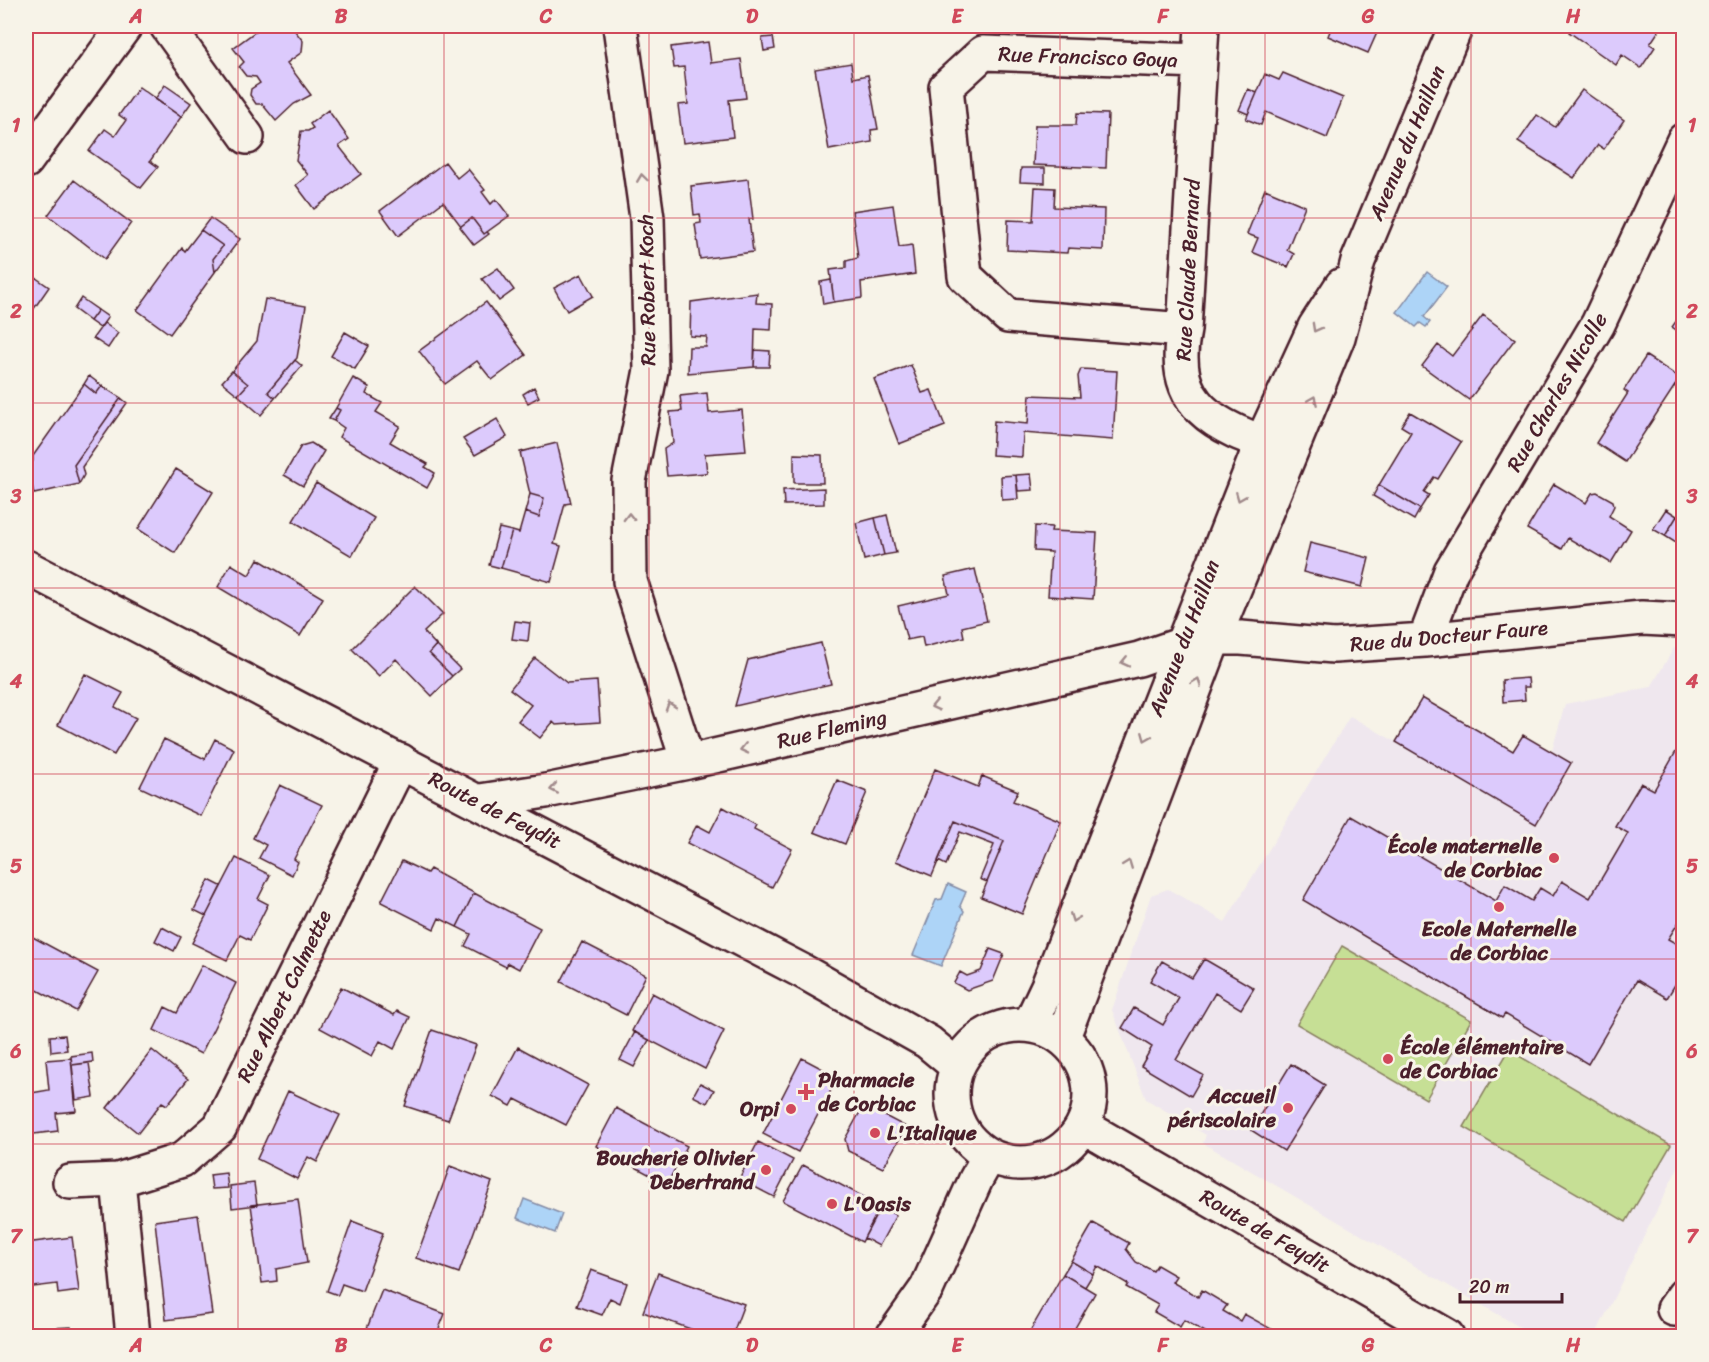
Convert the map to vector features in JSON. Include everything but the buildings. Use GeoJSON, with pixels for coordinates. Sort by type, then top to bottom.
{"type":"FeatureCollection","features":[{"type":"Feature","properties":{"kind":"street"},"geometry":{"type":"LineString","coordinates":[[26,161],[125,26]]}},
{"type":"Feature","properties":{"kind":"street"},"geometry":{"type":"LineString","coordinates":[[167,26],[247,137]]}},
{"type":"Feature","properties":{"kind":"street","name":"Rue Robert Koch"},"geometry":{"type":"LineString","coordinates":[[620,26],[647,219],[651,370],[629,481],[630,580],[688,762]]}},
{"type":"Feature","properties":{"kind":"street","name":"Rue Claude Bernard"},"geometry":{"type":"LineString","coordinates":[[1202,26],[1184,330],[1180,349],[1181,367],[1195,402],[1219,425],[1276,448]]}},
{"type":"Feature","properties":{"kind":"street","name":"Avenue du Haillan"},"geometry":{"type":"LineString","coordinates":[[1030,1024],[1048,987],[1180,645],[1276,448],[1338,338],[1358,261],[1456,26]]}},
{"type":"Feature","properties":{"kind":"street","name":"Rue Francisco Goya"},"geometry":{"type":"LineString","coordinates":[[1184,330],[1008,316],[965,276],[946,87],[983,53],[1200,61]]}},
{"type":"Feature","properties":{"kind":"street","name":"Rue Charles Nicolle"},"geometry":{"type":"LineString","coordinates":[[1425,640],[1451,571],[1598,324],[1683,140]]}},
{"type":"Feature","properties":{"kind":"street","name":"Avenue du Haillan"},"geometry":{"type":"LineString","coordinates":[[1063,1037],[1214,638],[1276,448]]}},
{"type":"Feature","properties":{"kind":"street","name":"Route de Feydit"},"geometry":{"type":"LineString","coordinates":[[26,567],[480,801],[804,972],[928,1042],[957,1066]]}},
{"type":"Feature","properties":{"kind":"street","name":"Rue du Docteur Faure"},"geometry":{"type":"LineString","coordinates":[[1180,645],[1214,638],[1241,638],[1334,646],[1425,640],[1642,618],[1683,620]]}},
{"type":"Feature","properties":{"kind":"street","name":"Rue Fleming"},"geometry":{"type":"LineString","coordinates":[[480,801],[546,791],[688,762],[1139,659],[1180,645]]}},
{"type":"Feature","properties":{"kind":"street","name":"Rue Albert Calmette"},"geometry":{"type":"LineString","coordinates":[[70,1182],[118,1180],[182,1160],[220,1127],[401,761]]}},
{"type":"Feature","properties":{"kind":"street"},"geometry":{"type":"LineString","coordinates":[[1030,1024],[1063,1037],[1080,1055],[1089,1077],[1090,1102],[1083,1126],[1066,1147],[1042,1160],[1016,1163],[990,1156],[975,1146],[963,1132],[956,1117],[951,1092],[957,1066],[974,1042],[1000,1027],[1030,1024]]}},
{"type":"Feature","properties":{"kind":"street","name":"Route de Feydit"},"geometry":{"type":"LineString","coordinates":[[1083,1126],[1447,1336]]}},
{"type":"Feature","properties":{"kind":"street"},"geometry":{"type":"LineString","coordinates":[[892,1336],[927,1288],[976,1179],[990,1156]]}},
{"type":"Feature","properties":{"kind":"street"},"geometry":{"type":"LineString","coordinates":[[118,1180],[133,1336]]}},
{"type":"Feature","properties":{"kind":"shaded area","name":"École élémentaire de Corbiac"},"geometry":{"type":"Polygon","coordinates":[[[1674,648],[1683,649],[1683,1157],[1595,1336],[1535,1336],[1203,1143],[1206,1135],[1146,1099],[1112,1010],[1151,895],[1168,889],[1225,922],[1350,716],[1396,742],[1422,698],[1512,751],[1523,735],[1552,751],[1565,704],[1651,687],[1674,648]]]}},
{"type":"Feature","properties":{"kind":"green space"},"geometry":{"type":"Polygon","coordinates":[[[1342,946],[1471,1020],[1426,1099],[1297,1024],[1342,946]]]}},
{"type":"Feature","properties":{"kind":"green space"},"geometry":{"type":"Polygon","coordinates":[[[1509,1050],[1671,1145],[1626,1222],[1464,1127],[1509,1050]]]}},
{"type":"Feature","properties":{"kind":"water"},"geometry":{"type":"Polygon","coordinates":[[[1427,272],[1447,287],[1424,317],[1430,322],[1426,327],[1420,323],[1416,327],[1397,312],[1427,272]]]}},
{"type":"Feature","properties":{"kind":"water"},"geometry":{"type":"Polygon","coordinates":[[[948,884],[966,892],[960,906],[964,911],[941,966],[913,955],[936,900],[942,899],[948,884]]]}},
{"type":"Feature","properties":{"kind":"water"},"geometry":{"type":"Polygon","coordinates":[[[524,1199],[562,1214],[555,1233],[517,1218],[524,1199]]]}},
{"type":"Feature","properties":{"kind":"place","name":"École maternelle de Corbiac"},"geometry":{"type":"Point","coordinates":[1554,858]}},
{"type":"Feature","properties":{"kind":"place","name":"Ecole Maternelle de Corbiac"},"geometry":{"type":"Point","coordinates":[1499,907]}},
{"type":"Feature","properties":{"kind":"place","name":"École élémentaire de Corbiac"},"geometry":{"type":"Point","coordinates":[1388,1059]}},
{"type":"Feature","properties":{"kind":"place","name":"Pharmacie de Corbiac"},"geometry":{"type":"Point","coordinates":[806,1092]}},
{"type":"Feature","properties":{"kind":"place","name":"Accueil périscolaire"},"geometry":{"type":"Point","coordinates":[1288,1108]}},
{"type":"Feature","properties":{"kind":"place","name":"Orpi"},"geometry":{"type":"Point","coordinates":[791,1109]}},
{"type":"Feature","properties":{"kind":"place","name":"L'Italique"},"geometry":{"type":"Point","coordinates":[875,1133]}},
{"type":"Feature","properties":{"kind":"place","name":"Boucherie Olivier Debertrand"},"geometry":{"type":"Point","coordinates":[766,1170]}},
{"type":"Feature","properties":{"kind":"place","name":"L'Oasis"},"geometry":{"type":"Point","coordinates":[832,1204]}}]}
